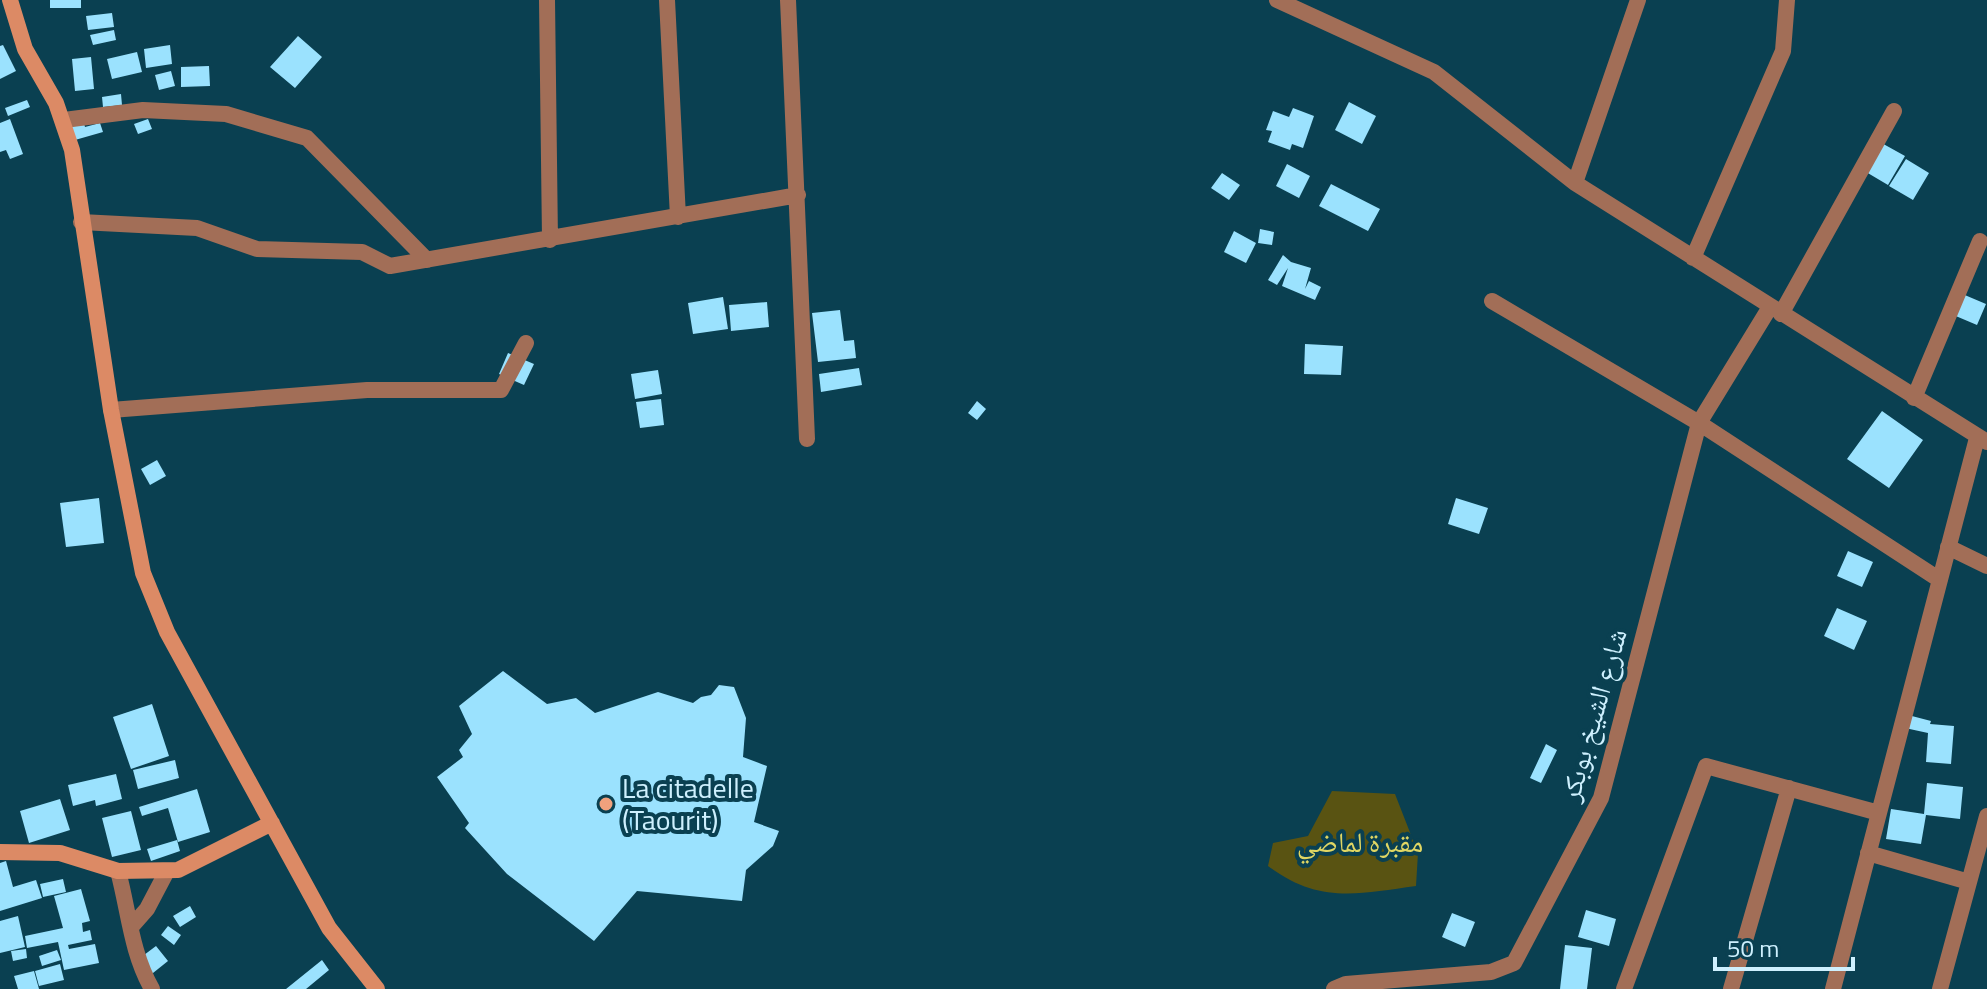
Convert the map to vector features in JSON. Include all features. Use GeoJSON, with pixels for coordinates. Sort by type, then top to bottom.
{"type":"FeatureCollection","features":[{"type":"Feature","properties":{"kind":"street"},"geometry":{"type":"LineString","coordinates":[[10,0],[25,49],[64,120],[72,150],[111,410],[143,573],[167,632],[329,928],[377,989]]}},
{"type":"Feature","properties":{"kind":"street"},"geometry":{"type":"LineString","coordinates":[[547,0],[550,240]]}},
{"type":"Feature","properties":{"kind":"street"},"geometry":{"type":"LineString","coordinates":[[667,0],[678,217]]}},
{"type":"Feature","properties":{"kind":"street"},"geometry":{"type":"LineString","coordinates":[[788,0],[807,439]]}},
{"type":"Feature","properties":{"kind":"street"},"geometry":{"type":"LineString","coordinates":[[1277,0],[1434,72],[1575,183],[1982,440],[1948,547],[1833,989]]}},
{"type":"Feature","properties":{"kind":"street"},"geometry":{"type":"LineString","coordinates":[[1575,183],[1638,0]]}},
{"type":"Feature","properties":{"kind":"street"},"geometry":{"type":"LineString","coordinates":[[1693,258],[1783,51],[1787,0]]}},
{"type":"Feature","properties":{"kind":"street"},"geometry":{"type":"LineString","coordinates":[[64,120],[143,110],[226,114],[307,138],[427,260]]}},
{"type":"Feature","properties":{"kind":"street","name":"شارع الشيخ بوبكر"},"geometry":{"type":"LineString","coordinates":[[1342,987],[1491,972],[1514,963],[1601,798],[1699,423],[1776,311],[1894,111]]}},
{"type":"Feature","properties":{"kind":"street"},"geometry":{"type":"LineString","coordinates":[[81,222],[197,228],[257,249],[362,252],[390,266],[798,195]]}},
{"type":"Feature","properties":{"kind":"street"},"geometry":{"type":"LineString","coordinates":[[1914,398],[1980,241]]}},
{"type":"Feature","properties":{"kind":"street"},"geometry":{"type":"LineString","coordinates":[[1492,301],[1699,423],[1940,580]]}},
{"type":"Feature","properties":{"kind":"street"},"geometry":{"type":"LineString","coordinates":[[111,410],[367,390],[501,390],[526,343]]}},
{"type":"Feature","properties":{"kind":"street"},"geometry":{"type":"LineString","coordinates":[[1948,547],[1987,566]]}},
{"type":"Feature","properties":{"kind":"street"},"geometry":{"type":"LineString","coordinates":[[1624,989],[1706,766],[1879,813]]}},
{"type":"Feature","properties":{"kind":"street"},"geometry":{"type":"LineString","coordinates":[[1731,989],[1789,788]]}},
{"type":"Feature","properties":{"kind":"street"},"geometry":{"type":"LineString","coordinates":[[1940,989],[1969,882],[1982,852],[1987,816]]}},
{"type":"Feature","properties":{"kind":"street"},"geometry":{"type":"LineString","coordinates":[[0,852],[60,853],[118,871],[178,870],[272,823]]}},
{"type":"Feature","properties":{"kind":"street"},"geometry":{"type":"LineString","coordinates":[[1868,853],[1969,882]]}},
{"type":"Feature","properties":{"kind":"street"},"geometry":{"type":"LineString","coordinates":[[118,871],[132,926],[133,949],[152,989]]}},
{"type":"Feature","properties":{"kind":"street"},"geometry":{"type":"LineString","coordinates":[[132,926],[147,909],[167,871]]}},
{"type":"Feature","properties":{"kind":"green space","name":"مقبرة لماضي"},"geometry":{"type":"Polygon","coordinates":[[[1332,791],[1395,794],[1418,853],[1416,886],[1357,893],[1322,891],[1304,886],[1268,866],[1273,843],[1308,836],[1332,791]]]}},
{"type":"Feature","properties":{"kind":"building"},"geometry":{"type":"Polygon","coordinates":[[[50,0],[81,0],[81,8],[50,8],[50,0]]]}},
{"type":"Feature","properties":{"kind":"building"},"geometry":{"type":"Polygon","coordinates":[[[112,13],[114,27],[88,30],[86,16],[112,13]]]}},
{"type":"Feature","properties":{"kind":"building"},"geometry":{"type":"Polygon","coordinates":[[[114,30],[116,40],[93,45],[90,35],[114,30]]]}},
{"type":"Feature","properties":{"kind":"building"},"geometry":{"type":"Polygon","coordinates":[[[298,36],[322,57],[295,88],[270,67],[298,36]]]}},
{"type":"Feature","properties":{"kind":"building"},"geometry":{"type":"Polygon","coordinates":[[[3,45],[16,71],[0,79],[0,46],[3,45]]]}},
{"type":"Feature","properties":{"kind":"building"},"geometry":{"type":"Polygon","coordinates":[[[170,45],[172,64],[146,68],[144,49],[170,45]]]}},
{"type":"Feature","properties":{"kind":"building"},"geometry":{"type":"Polygon","coordinates":[[[137,52],[142,72],[112,79],[107,59],[137,52]]]}},
{"type":"Feature","properties":{"kind":"building"},"geometry":{"type":"Polygon","coordinates":[[[91,57],[94,89],[75,91],[72,59],[91,57]]]}},
{"type":"Feature","properties":{"kind":"building"},"geometry":{"type":"Polygon","coordinates":[[[209,66],[210,86],[181,87],[181,67],[209,66]]]}},
{"type":"Feature","properties":{"kind":"building"},"geometry":{"type":"Polygon","coordinates":[[[171,71],[175,86],[159,90],[155,75],[171,71]]]}},
{"type":"Feature","properties":{"kind":"building"},"geometry":{"type":"Polygon","coordinates":[[[121,94],[122,105],[103,107],[102,97],[121,94]]]}},
{"type":"Feature","properties":{"kind":"building"},"geometry":{"type":"Polygon","coordinates":[[[27,100],[30,107],[8,116],[5,108],[27,100]]]}},
{"type":"Feature","properties":{"kind":"building"},"geometry":{"type":"Polygon","coordinates":[[[1349,102],[1376,116],[1362,144],[1335,130],[1349,102]]]}},
{"type":"Feature","properties":{"kind":"building"},"geometry":{"type":"Polygon","coordinates":[[[1293,108],[1314,116],[1303,148],[1292,144],[1290,150],[1268,142],[1272,131],[1266,130],[1273,111],[1289,117],[1293,108]]]}},
{"type":"Feature","properties":{"kind":"building"},"geometry":{"type":"Polygon","coordinates":[[[10,119],[23,154],[10,159],[6,150],[0,152],[0,123],[10,119]]]}},
{"type":"Feature","properties":{"kind":"building"},"geometry":{"type":"Polygon","coordinates":[[[148,119],[152,129],[138,134],[134,124],[148,119]]]}},
{"type":"Feature","properties":{"kind":"building"},"geometry":{"type":"Polygon","coordinates":[[[83,120],[85,127],[100,123],[103,132],[75,140],[70,124],[83,120]]]}},
{"type":"Feature","properties":{"kind":"building"},"geometry":{"type":"Polygon","coordinates":[[[1878,141],[1905,156],[1888,185],[1861,169],[1878,141]]]}},
{"type":"Feature","properties":{"kind":"building"},"geometry":{"type":"Polygon","coordinates":[[[1906,159],[1929,173],[1913,200],[1889,186],[1906,159]]]}},
{"type":"Feature","properties":{"kind":"building"},"geometry":{"type":"Polygon","coordinates":[[[1287,164],[1310,176],[1299,198],[1276,186],[1287,164]]]}},
{"type":"Feature","properties":{"kind":"building"},"geometry":{"type":"Polygon","coordinates":[[[1222,173],[1240,185],[1229,200],[1211,188],[1222,173]]]}},
{"type":"Feature","properties":{"kind":"building"},"geometry":{"type":"Polygon","coordinates":[[[1331,184],[1380,209],[1368,231],[1319,206],[1331,184]]]}},
{"type":"Feature","properties":{"kind":"building"},"geometry":{"type":"Polygon","coordinates":[[[1260,229],[1274,232],[1272,245],[1258,243],[1260,229]]]}},
{"type":"Feature","properties":{"kind":"building"},"geometry":{"type":"Polygon","coordinates":[[[1234,231],[1256,243],[1246,263],[1224,252],[1234,231]]]}},
{"type":"Feature","properties":{"kind":"building"},"geometry":{"type":"Polygon","coordinates":[[[1283,255],[1291,262],[1311,268],[1305,289],[1309,281],[1321,287],[1315,300],[1282,286],[1288,268],[1277,285],[1268,280],[1283,255]]]}},
{"type":"Feature","properties":{"kind":"building"},"geometry":{"type":"Polygon","coordinates":[[[1960,293],[1986,304],[1977,325],[1951,314],[1960,293]]]}},
{"type":"Feature","properties":{"kind":"building"},"geometry":{"type":"Polygon","coordinates":[[[723,297],[728,329],[693,334],[688,303],[723,297]]]}},
{"type":"Feature","properties":{"kind":"building"},"geometry":{"type":"Polygon","coordinates":[[[767,302],[769,327],[731,331],[729,305],[767,302]]]}},
{"type":"Feature","properties":{"kind":"building"},"geometry":{"type":"Polygon","coordinates":[[[840,310],[844,341],[854,340],[856,358],[818,362],[812,313],[840,310]]]}},
{"type":"Feature","properties":{"kind":"building"},"geometry":{"type":"Polygon","coordinates":[[[1305,344],[1343,346],[1341,375],[1304,374],[1305,344]]]}},
{"type":"Feature","properties":{"kind":"building"},"geometry":{"type":"Polygon","coordinates":[[[508,353],[534,364],[524,385],[499,374],[508,353]]]}},
{"type":"Feature","properties":{"kind":"building"},"geometry":{"type":"Polygon","coordinates":[[[859,368],[862,385],[821,392],[819,374],[859,368]]]}},
{"type":"Feature","properties":{"kind":"building"},"geometry":{"type":"Polygon","coordinates":[[[658,370],[662,394],[635,399],[631,374],[658,370]]]}},
{"type":"Feature","properties":{"kind":"building"},"geometry":{"type":"Polygon","coordinates":[[[661,399],[664,425],[640,428],[636,402],[661,399]]]}},
{"type":"Feature","properties":{"kind":"building"},"geometry":{"type":"Polygon","coordinates":[[[977,401],[986,409],[977,420],[968,413],[977,401]]]}},
{"type":"Feature","properties":{"kind":"building"},"geometry":{"type":"Polygon","coordinates":[[[1882,411],[1923,440],[1889,488],[1847,459],[1882,411]]]}},
{"type":"Feature","properties":{"kind":"building"},"geometry":{"type":"Polygon","coordinates":[[[157,460],[166,476],[150,485],[141,469],[157,460]]]}},
{"type":"Feature","properties":{"kind":"building"},"geometry":{"type":"Polygon","coordinates":[[[99,498],[104,543],[66,547],[60,503],[99,498]]]}},
{"type":"Feature","properties":{"kind":"building"},"geometry":{"type":"Polygon","coordinates":[[[1456,498],[1488,508],[1479,534],[1448,524],[1456,498]]]}},
{"type":"Feature","properties":{"kind":"building"},"geometry":{"type":"Polygon","coordinates":[[[1848,551],[1873,562],[1862,587],[1837,576],[1848,551]]]}},
{"type":"Feature","properties":{"kind":"building"},"geometry":{"type":"Polygon","coordinates":[[[1837,608],[1867,621],[1854,650],[1824,636],[1837,608]]]}},
{"type":"Feature","properties":{"kind":"building","name":"La citadelle (Taourit)"},"geometry":{"type":"Polygon","coordinates":[[[503,671],[547,704],[576,698],[595,713],[658,692],[693,703],[711,695],[719,685],[734,687],[746,718],[743,757],[767,766],[754,822],[779,831],[773,846],[746,870],[742,901],[637,891],[594,941],[507,874],[465,828],[469,823],[437,777],[463,757],[459,750],[472,734],[459,706],[503,671]]]}},
{"type":"Feature","properties":{"kind":"building"},"geometry":{"type":"Polygon","coordinates":[[[152,704],[169,756],[131,769],[113,717],[152,704]]]}},
{"type":"Feature","properties":{"kind":"building"},"geometry":{"type":"Polygon","coordinates":[[[1908,715],[1931,721],[1930,724],[1954,726],[1951,764],[1926,762],[1928,733],[1905,728],[1908,715]]]}},
{"type":"Feature","properties":{"kind":"building"},"geometry":{"type":"Polygon","coordinates":[[[1546,744],[1557,750],[1541,783],[1530,778],[1546,744]]]}},
{"type":"Feature","properties":{"kind":"building"},"geometry":{"type":"Polygon","coordinates":[[[175,760],[179,778],[138,789],[133,770],[175,760]]]}},
{"type":"Feature","properties":{"kind":"building"},"geometry":{"type":"Polygon","coordinates":[[[116,774],[122,799],[96,806],[95,800],[73,806],[68,785],[116,774]]]}},
{"type":"Feature","properties":{"kind":"building"},"geometry":{"type":"Polygon","coordinates":[[[1927,783],[1963,787],[1960,819],[1926,815],[1921,844],[1886,839],[1891,809],[1924,814],[1927,783]]]}},
{"type":"Feature","properties":{"kind":"building"},"geometry":{"type":"Polygon","coordinates":[[[197,789],[210,832],[178,842],[168,808],[142,816],[139,807],[197,789]]]}},
{"type":"Feature","properties":{"kind":"building"},"geometry":{"type":"Polygon","coordinates":[[[60,799],[70,830],[29,843],[20,811],[60,799]]]}},
{"type":"Feature","properties":{"kind":"building"},"geometry":{"type":"Polygon","coordinates":[[[131,811],[141,850],[112,857],[102,818],[131,811]]]}},
{"type":"Feature","properties":{"kind":"building"},"geometry":{"type":"Polygon","coordinates":[[[177,840],[180,851],[151,861],[147,849],[177,840]]]}},
{"type":"Feature","properties":{"kind":"building"},"geometry":{"type":"Polygon","coordinates":[[[6,861],[13,887],[36,880],[42,898],[0,911],[0,863],[6,861]]]}},
{"type":"Feature","properties":{"kind":"building"},"geometry":{"type":"Polygon","coordinates":[[[63,879],[66,892],[43,897],[40,884],[63,879]]]}},
{"type":"Feature","properties":{"kind":"building"},"geometry":{"type":"Polygon","coordinates":[[[81,889],[90,921],[82,923],[83,932],[90,930],[92,940],[68,945],[69,949],[95,944],[99,963],[64,970],[58,942],[27,948],[25,936],[63,928],[54,896],[81,889]]]}},
{"type":"Feature","properties":{"kind":"building"},"geometry":{"type":"Polygon","coordinates":[[[190,906],[196,917],[180,927],[173,916],[190,906]]]}},
{"type":"Feature","properties":{"kind":"building"},"geometry":{"type":"Polygon","coordinates":[[[1586,910],[1616,919],[1609,946],[1578,937],[1586,910]]]}},
{"type":"Feature","properties":{"kind":"building"},"geometry":{"type":"Polygon","coordinates":[[[1452,913],[1475,922],[1465,947],[1442,937],[1452,913]]]}},
{"type":"Feature","properties":{"kind":"building"},"geometry":{"type":"Polygon","coordinates":[[[18,916],[25,947],[0,953],[0,921],[18,916]]]}},
{"type":"Feature","properties":{"kind":"building"},"geometry":{"type":"Polygon","coordinates":[[[168,926],[181,935],[174,945],[161,935],[168,926]]]}},
{"type":"Feature","properties":{"kind":"building"},"geometry":{"type":"Polygon","coordinates":[[[1565,945],[1592,948],[1587,989],[1560,989],[1565,945]]]}},
{"type":"Feature","properties":{"kind":"building"},"geometry":{"type":"Polygon","coordinates":[[[156,946],[168,961],[148,977],[136,961],[156,946]]]}},
{"type":"Feature","properties":{"kind":"building"},"geometry":{"type":"Polygon","coordinates":[[[26,949],[27,958],[13,961],[11,951],[26,949]]]}},
{"type":"Feature","properties":{"kind":"building"},"geometry":{"type":"Polygon","coordinates":[[[57,950],[61,960],[42,966],[39,956],[57,950]]]}},
{"type":"Feature","properties":{"kind":"building"},"geometry":{"type":"Polygon","coordinates":[[[322,960],[329,970],[306,989],[286,989],[322,960]]]}},
{"type":"Feature","properties":{"kind":"building"},"geometry":{"type":"Polygon","coordinates":[[[60,964],[64,980],[39,986],[35,971],[60,964]]]}},
{"type":"Feature","properties":{"kind":"building"},"geometry":{"type":"Polygon","coordinates":[[[34,971],[39,989],[18,989],[14,976],[34,971]]]}},
{"type":"Feature","properties":{"kind":"place","name":"La citadelle (Taourit)"},"geometry":{"type":"Point","coordinates":[606,804]}}]}
